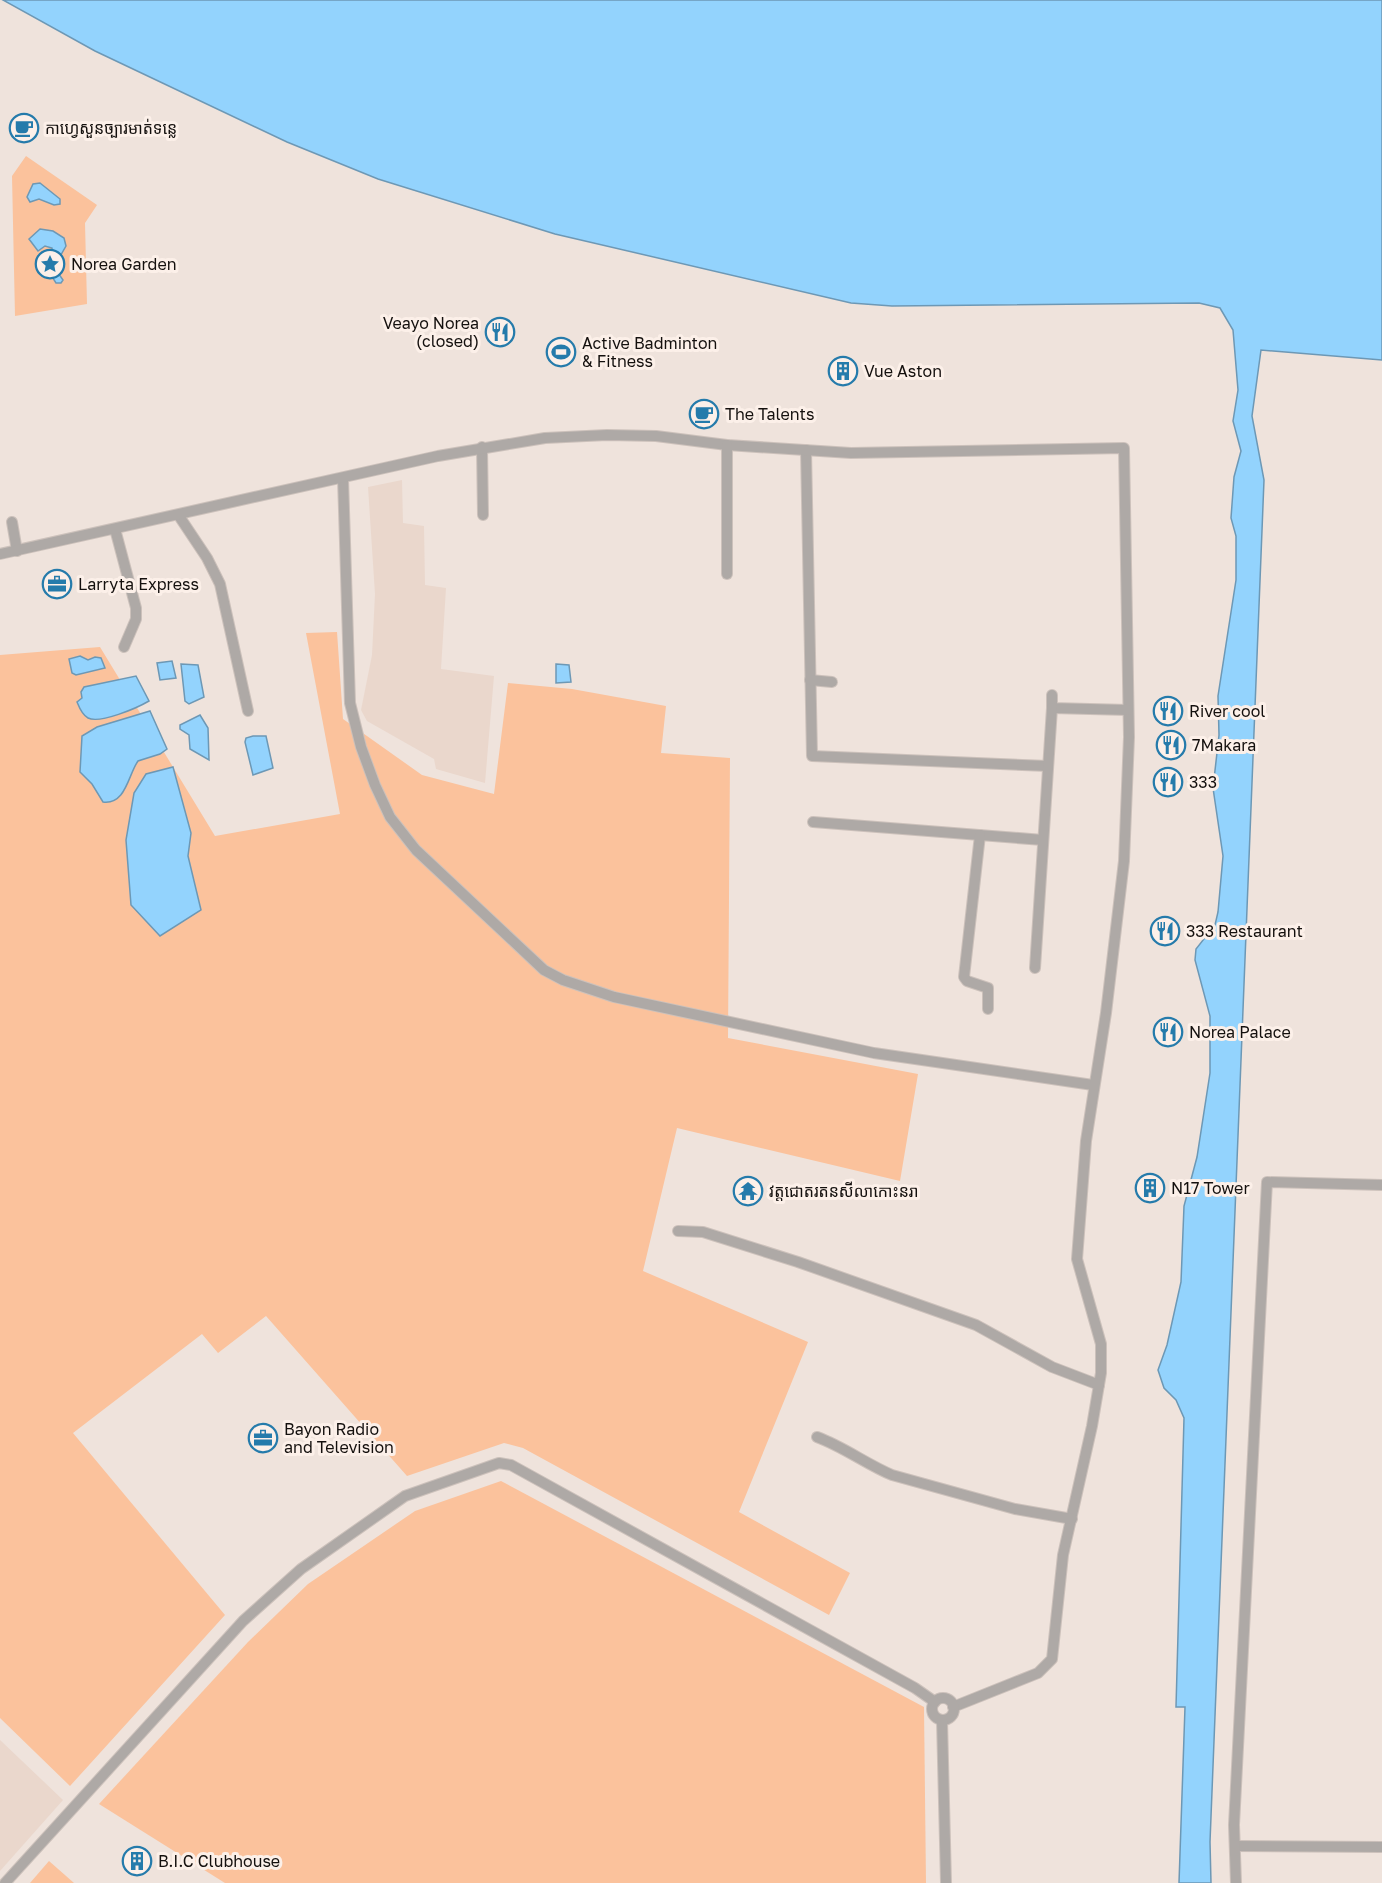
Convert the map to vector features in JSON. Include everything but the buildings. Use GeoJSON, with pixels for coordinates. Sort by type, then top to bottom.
{"type":"FeatureCollection","features":[{"type":"Feature","properties":{"kind":"street"},"geometry":{"type":"LineString","coordinates":[[0,554],[482,447],[554,437],[656,436],[727,445],[851,453],[1124,448],[1128,710],[1121,893],[1106,1013],[1093,1085],[1077,1264],[1101,1344],[1099,1385],[1063,1555],[1052,1659],[1038,1673],[953,1707]]}},
{"type":"Feature","properties":{"kind":"street"},"geometry":{"type":"LineString","coordinates":[[727,445],[727,574]]}},
{"type":"Feature","properties":{"kind":"street"},"geometry":{"type":"LineString","coordinates":[[482,447],[483,515]]}},
{"type":"Feature","properties":{"kind":"street"},"geometry":{"type":"LineString","coordinates":[[806,450],[812,756],[1048,766]]}},
{"type":"Feature","properties":{"kind":"street"},"geometry":{"type":"LineString","coordinates":[[343,478],[350,704],[361,747],[375,785],[390,818],[416,850],[534,962],[563,980],[625,1000],[874,1053],[1093,1085]]}},
{"type":"Feature","properties":{"kind":"street"},"geometry":{"type":"LineString","coordinates":[[178,516],[207,558],[220,584],[248,711]]}},
{"type":"Feature","properties":{"kind":"street"},"geometry":{"type":"LineString","coordinates":[[12,522],[17,551]]}},
{"type":"Feature","properties":{"kind":"street"},"geometry":{"type":"LineString","coordinates":[[115,530],[136,608],[136,619],[124,647]]}},
{"type":"Feature","properties":{"kind":"street"},"geometry":{"type":"LineString","coordinates":[[810,680],[832,682]]}},
{"type":"Feature","properties":{"kind":"street"},"geometry":{"type":"LineString","coordinates":[[1035,968],[1052,695]]}},
{"type":"Feature","properties":{"kind":"street"},"geometry":{"type":"LineString","coordinates":[[1052,708],[1128,710]]}},
{"type":"Feature","properties":{"kind":"street"},"geometry":{"type":"LineString","coordinates":[[813,822],[1043,840]]}},
{"type":"Feature","properties":{"kind":"street"},"geometry":{"type":"LineString","coordinates":[[980,835],[964,977],[967,981],[988,988],[988,1009]]}},
{"type":"Feature","properties":{"kind":"street"},"geometry":{"type":"LineString","coordinates":[[1236,1883],[1235,1846],[1267,1182],[1382,1185]]}},
{"type":"Feature","properties":{"kind":"street"},"geometry":{"type":"LineString","coordinates":[[678,1231],[703,1232],[892,1294],[976,1325],[1052,1367],[1099,1385]]}},
{"type":"Feature","properties":{"kind":"street"},"geometry":{"type":"LineString","coordinates":[[817,1437],[836,1444],[875,1468],[892,1475],[1015,1509],[1072,1519]]}},
{"type":"Feature","properties":{"kind":"street"},"geometry":{"type":"LineString","coordinates":[[5,1883],[270,1594],[405,1496],[499,1463],[511,1465],[550,1486],[915,1688],[935,1702]]}},
{"type":"Feature","properties":{"kind":"street"},"geometry":{"type":"LineString","coordinates":[[935,1702],[944,1699],[953,1707]]}},
{"type":"Feature","properties":{"kind":"street"},"geometry":{"type":"LineString","coordinates":[[935,1702],[933,1713],[942,1720]]}},
{"type":"Feature","properties":{"kind":"street"},"geometry":{"type":"LineString","coordinates":[[942,1720],[950,1717],[953,1707]]}},
{"type":"Feature","properties":{"kind":"street"},"geometry":{"type":"LineString","coordinates":[[942,1720],[946,1883]]}},
{"type":"Feature","properties":{"kind":"street"},"geometry":{"type":"LineString","coordinates":[[1235,1846],[1382,1847]]}},
{"type":"Feature","properties":{"kind":"shaded area","name":"Norea Garden"},"geometry":{"type":"Polygon","coordinates":[[[26,156],[97,205],[85,223],[87,304],[15,316],[12,176],[26,156]]]}},
{"type":"Feature","properties":{"kind":"shaded area"},"geometry":{"type":"Polygon","coordinates":[[[402,480],[403,523],[424,526],[425,585],[446,588],[441,669],[494,676],[485,783],[436,769],[434,759],[367,721],[361,710],[372,655],[375,594],[368,487],[402,480]]]}},
{"type":"Feature","properties":{"kind":"shaded area"},"geometry":{"type":"Polygon","coordinates":[[[337,632],[343,719],[422,775],[494,794],[508,683],[572,689],[666,706],[661,753],[730,758],[728,1038],[918,1074],[900,1181],[677,1128],[643,1271],[808,1342],[739,1512],[850,1573],[829,1615],[523,1448],[504,1443],[407,1476],[266,1316],[218,1353],[202,1334],[73,1433],[225,1615],[70,1786],[0,1718],[0,655],[100,647],[215,836],[340,814],[306,633],[337,632]]]}},
{"type":"Feature","properties":{"kind":"shaded area"},"geometry":{"type":"Polygon","coordinates":[[[501,1481],[924,1707],[926,1883],[225,1883],[99,1804],[248,1642],[308,1584],[415,1511],[501,1481]]]}},
{"type":"Feature","properties":{"kind":"shaded area"},"geometry":{"type":"Polygon","coordinates":[[[0,1740],[63,1800],[0,1871],[0,1740]]]}},
{"type":"Feature","properties":{"kind":"shaded area"},"geometry":{"type":"Polygon","coordinates":[[[49,1861],[74,1883],[30,1883],[49,1861]]]}},
{"type":"Feature","properties":{"kind":"water"},"geometry":{"type":"Polygon","coordinates":[[[3,0],[1382,0],[1382,360],[1261,350],[1252,416],[1264,480],[1210,1842],[1211,1883],[1179,1883],[1185,1707],[1176,1707],[1184,1418],[1176,1400],[1164,1388],[1158,1370],[1167,1345],[1181,1282],[1184,1206],[1197,1157],[1210,1073],[1210,1016],[1195,960],[1196,949],[1215,925],[1223,856],[1213,788],[1219,735],[1218,696],[1236,580],[1236,536],[1231,518],[1234,477],[1241,451],[1233,421],[1238,390],[1233,330],[1220,308],[1199,303],[892,306],[851,303],[555,234],[378,179],[287,142],[95,51],[3,0]]]}},
{"type":"Feature","properties":{"kind":"water"},"geometry":{"type":"Polygon","coordinates":[[[40,183],[60,199],[60,204],[54,205],[39,199],[30,202],[27,197],[33,184],[40,183]]]}},
{"type":"Feature","properties":{"kind":"water"},"geometry":{"type":"Polygon","coordinates":[[[40,229],[53,231],[64,238],[66,246],[54,267],[63,280],[61,283],[56,283],[51,275],[43,274],[39,269],[52,254],[52,248],[45,246],[38,251],[29,239],[40,229]]]}},
{"type":"Feature","properties":{"kind":"water"},"geometry":{"type":"Polygon","coordinates":[[[80,656],[88,660],[95,657],[101,658],[105,668],[76,675],[72,673],[69,659],[80,656]]]}},
{"type":"Feature","properties":{"kind":"water"},"geometry":{"type":"Polygon","coordinates":[[[172,661],[176,678],[160,680],[157,663],[172,661]]]}},
{"type":"Feature","properties":{"kind":"water"},"geometry":{"type":"Polygon","coordinates":[[[181,664],[198,665],[204,697],[189,704],[185,701],[181,664]]]}},
{"type":"Feature","properties":{"kind":"water"},"geometry":{"type":"Polygon","coordinates":[[[556,664],[569,665],[571,682],[556,683],[556,664]]]}},
{"type":"Feature","properties":{"kind":"water"},"geometry":{"type":"Polygon","coordinates":[[[136,676],[149,701],[128,711],[101,719],[88,718],[82,713],[77,702],[82,698],[81,692],[84,687],[136,676]]]}},
{"type":"Feature","properties":{"kind":"water"},"geometry":{"type":"Polygon","coordinates":[[[150,711],[167,749],[160,754],[138,761],[122,794],[111,802],[103,802],[92,784],[80,772],[82,736],[97,727],[150,711]]]}},
{"type":"Feature","properties":{"kind":"water"},"geometry":{"type":"Polygon","coordinates":[[[200,715],[208,728],[209,760],[190,749],[189,735],[180,729],[180,725],[200,715]]]}},
{"type":"Feature","properties":{"kind":"water"},"geometry":{"type":"Polygon","coordinates":[[[266,736],[273,768],[253,775],[245,742],[246,738],[266,736]]]}},
{"type":"Feature","properties":{"kind":"water"},"geometry":{"type":"Polygon","coordinates":[[[173,767],[191,833],[188,856],[201,910],[160,936],[131,905],[126,840],[134,793],[146,774],[173,767]]]}},
{"type":"Feature","properties":{"kind":"place","name":"កាហ្វេសួនច្បារមាត់ទន្លេ"},"geometry":{"type":"Point","coordinates":[24,128]}},
{"type":"Feature","properties":{"kind":"place","name":"Norea Garden"},"geometry":{"type":"Point","coordinates":[50,264]}},
{"type":"Feature","properties":{"kind":"place","name":"Veayo Norea (closed)"},"geometry":{"type":"Point","coordinates":[500,332]}},
{"type":"Feature","properties":{"kind":"place","name":"Active Badminton & Fitness"},"geometry":{"type":"Point","coordinates":[561,352]}},
{"type":"Feature","properties":{"kind":"place","name":"Vue Aston"},"geometry":{"type":"Point","coordinates":[843,371]}},
{"type":"Feature","properties":{"kind":"place","name":"The Talents"},"geometry":{"type":"Point","coordinates":[704,414]}},
{"type":"Feature","properties":{"kind":"place","name":"Larryta Express"},"geometry":{"type":"Point","coordinates":[57,584]}},
{"type":"Feature","properties":{"kind":"place","name":"River cool"},"geometry":{"type":"Point","coordinates":[1168,711]}},
{"type":"Feature","properties":{"kind":"place","name":"7Makara"},"geometry":{"type":"Point","coordinates":[1171,745]}},
{"type":"Feature","properties":{"kind":"place","name":"333"},"geometry":{"type":"Point","coordinates":[1168,782]}},
{"type":"Feature","properties":{"kind":"place","name":"333 Restaurant"},"geometry":{"type":"Point","coordinates":[1165,931]}},
{"type":"Feature","properties":{"kind":"place","name":"Norea Palace"},"geometry":{"type":"Point","coordinates":[1168,1032]}},
{"type":"Feature","properties":{"kind":"place","name":"N17 Tower"},"geometry":{"type":"Point","coordinates":[1150,1188]}},
{"type":"Feature","properties":{"kind":"place","name":"វត្តជោតរតនសីលាកោះនរា"},"geometry":{"type":"Point","coordinates":[748,1191]}},
{"type":"Feature","properties":{"kind":"place","name":"Bayon Radio and Television"},"geometry":{"type":"Point","coordinates":[263,1438]}},
{"type":"Feature","properties":{"kind":"place","name":"B.I.C Clubhouse"},"geometry":{"type":"Point","coordinates":[137,1861]}}]}
